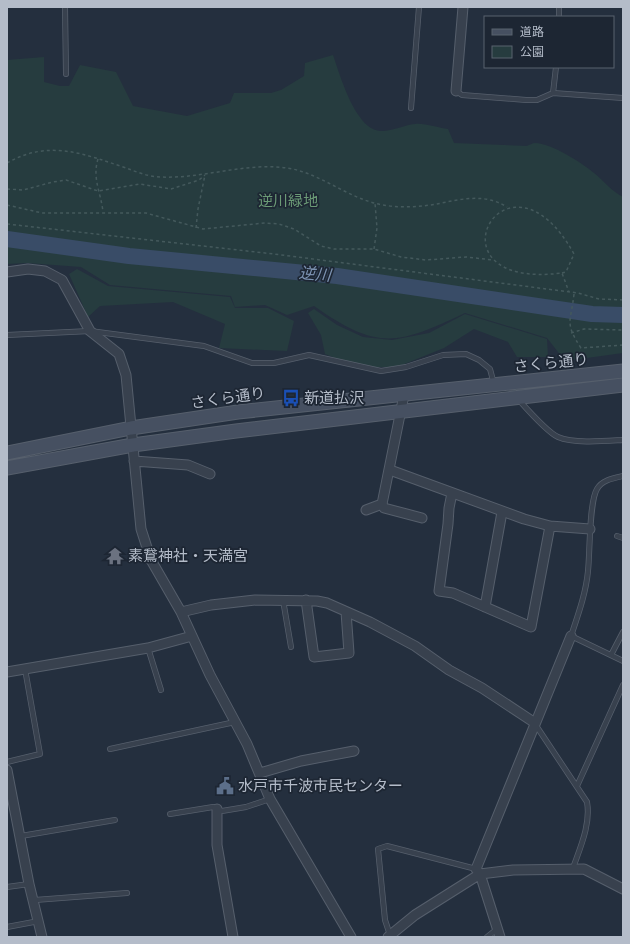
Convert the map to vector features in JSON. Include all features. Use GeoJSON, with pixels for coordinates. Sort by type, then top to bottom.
{"type":"FeatureCollection","features":[{"type":"Feature","properties":{"kind":"street"},"geometry":{"type":"LineString","coordinates":[[456,91],[463,7]]}},
{"type":"Feature","properties":{"kind":"street"},"geometry":{"type":"LineString","coordinates":[[7,272],[28,269],[45,271],[62,280],[90,331],[119,354],[126,375],[141,529],[151,560],[181,612],[260,773],[270,799],[351,937]]}},
{"type":"Feature","properties":{"kind":"street","name":"さくら通り"},"geometry":{"type":"LineString","coordinates":[[7,453],[131,428],[238,412],[623,371]]}},
{"type":"Feature","properties":{"kind":"street","name":"さくら通り"},"geometry":{"type":"LineString","coordinates":[[7,468],[133,445],[623,385]]}},
{"type":"Feature","properties":{"kind":"street"},"geometry":{"type":"LineString","coordinates":[[382,504],[402,411],[404,395]]}},
{"type":"Feature","properties":{"kind":"street"},"geometry":{"type":"LineString","coordinates":[[134,460],[188,465],[210,474]]}},
{"type":"Feature","properties":{"kind":"street"},"geometry":{"type":"LineString","coordinates":[[390,470],[502,512],[550,526],[590,529]]}},
{"type":"Feature","properties":{"kind":"street"},"geometry":{"type":"LineString","coordinates":[[452,493],[438,591],[453,593],[531,627],[550,526]]}},
{"type":"Feature","properties":{"kind":"street"},"geometry":{"type":"LineString","coordinates":[[366,510],[382,504]]}},
{"type":"Feature","properties":{"kind":"street"},"geometry":{"type":"LineString","coordinates":[[382,504],[384,508],[422,518]]}},
{"type":"Feature","properties":{"kind":"street"},"geometry":{"type":"LineString","coordinates":[[485,607],[502,512]]}},
{"type":"Feature","properties":{"kind":"street"},"geometry":{"type":"LineString","coordinates":[[181,612],[211,605],[255,600],[306,600],[327,603],[370,622],[415,646],[449,670],[482,688],[535,723]]}},
{"type":"Feature","properties":{"kind":"street"},"geometry":{"type":"LineString","coordinates":[[306,600],[314,657],[349,653],[346,612]]}},
{"type":"Feature","properties":{"kind":"street"},"geometry":{"type":"LineString","coordinates":[[7,672],[148,648],[192,636]]}},
{"type":"Feature","properties":{"kind":"street"},"geometry":{"type":"LineString","coordinates":[[498,933],[478,871],[535,723],[571,636]]}},
{"type":"Feature","properties":{"kind":"street"},"geometry":{"type":"LineString","coordinates":[[260,773],[301,761],[354,751]]}},
{"type":"Feature","properties":{"kind":"street"},"geometry":{"type":"LineString","coordinates":[[7,770],[21,836],[29,884],[35,900],[42,937]]}},
{"type":"Feature","properties":{"kind":"street"},"geometry":{"type":"LineString","coordinates":[[217,809],[217,846],[233,937]]}},
{"type":"Feature","properties":{"kind":"street"},"geometry":{"type":"LineString","coordinates":[[389,936],[415,915],[478,871],[573,868],[584,870],[623,890]]}},
{"type":"Feature","properties":{"kind":"lane"},"geometry":{"type":"LineString","coordinates":[[65,7],[66,74]]}},
{"type":"Feature","properties":{"kind":"lane"},"geometry":{"type":"LineString","coordinates":[[411,108],[419,7]]}},
{"type":"Feature","properties":{"kind":"lane"},"geometry":{"type":"LineString","coordinates":[[553,93],[556,68]]}},
{"type":"Feature","properties":{"kind":"lane"},"geometry":{"type":"LineString","coordinates":[[456,91],[462,95],[526,100],[537,100],[553,93],[623,98]]}},
{"type":"Feature","properties":{"kind":"lane"},"geometry":{"type":"LineString","coordinates":[[7,335],[90,331],[204,346],[252,362],[274,363],[309,355],[381,371],[406,367],[443,355],[466,354],[479,360],[490,369],[495,385]]}},
{"type":"Feature","properties":{"kind":"lane"},"geometry":{"type":"LineString","coordinates":[[517,398],[531,413],[558,437],[577,440],[623,440]]}},
{"type":"Feature","properties":{"kind":"lane"},"geometry":{"type":"LineString","coordinates":[[623,476],[601,484],[596,490],[590,529],[588,572],[582,605],[571,636],[623,662]]}},
{"type":"Feature","properties":{"kind":"lane"},"geometry":{"type":"LineString","coordinates":[[617,536],[623,538]]}},
{"type":"Feature","properties":{"kind":"lane"},"geometry":{"type":"LineString","coordinates":[[283,600],[291,647]]}},
{"type":"Feature","properties":{"kind":"lane"},"geometry":{"type":"LineString","coordinates":[[611,655],[623,632]]}},
{"type":"Feature","properties":{"kind":"lane"},"geometry":{"type":"LineString","coordinates":[[148,648],[161,690]]}},
{"type":"Feature","properties":{"kind":"lane"},"geometry":{"type":"LineString","coordinates":[[7,762],[40,754],[24,669]]}},
{"type":"Feature","properties":{"kind":"lane"},"geometry":{"type":"LineString","coordinates":[[577,786],[623,685]]}},
{"type":"Feature","properties":{"kind":"lane"},"geometry":{"type":"LineString","coordinates":[[110,749],[235,722]]}},
{"type":"Feature","properties":{"kind":"lane"},"geometry":{"type":"LineString","coordinates":[[535,723],[587,802],[588,810],[584,834],[573,868]]}},
{"type":"Feature","properties":{"kind":"lane"},"geometry":{"type":"LineString","coordinates":[[170,814],[213,807],[222,810],[246,807],[270,799]]}},
{"type":"Feature","properties":{"kind":"lane"},"geometry":{"type":"LineString","coordinates":[[21,836],[115,820]]}},
{"type":"Feature","properties":{"kind":"lane"},"geometry":{"type":"LineString","coordinates":[[389,936],[385,920],[378,849],[387,846],[478,871]]}},
{"type":"Feature","properties":{"kind":"lane"},"geometry":{"type":"LineString","coordinates":[[7,888],[29,884]]}},
{"type":"Feature","properties":{"kind":"lane"},"geometry":{"type":"LineString","coordinates":[[35,900],[127,893]]}},
{"type":"Feature","properties":{"kind":"lane"},"geometry":{"type":"LineString","coordinates":[[7,927],[39,921]]}},
{"type":"Feature","properties":{"kind":"lane"},"geometry":{"type":"LineString","coordinates":[[487,937],[498,933]]}},
{"type":"Feature","properties":{"kind":"path"},"geometry":{"type":"LineString","coordinates":[[7,163],[34,151],[58,150],[81,154],[158,177],[205,175],[263,167],[287,168],[303,172],[375,204],[420,206],[471,198],[499,202],[507,207]]}},
{"type":"Feature","properties":{"kind":"path"},"geometry":{"type":"LineString","coordinates":[[98,159],[95,173],[103,212]]}},
{"type":"Feature","properties":{"kind":"path"},"geometry":{"type":"LineString","coordinates":[[7,189],[23,190],[66,180],[98,191],[140,184],[171,189],[199,180],[205,175]]}},
{"type":"Feature","properties":{"kind":"path"},"geometry":{"type":"LineString","coordinates":[[196,228],[205,175]]}},
{"type":"Feature","properties":{"kind":"path"},"geometry":{"type":"LineString","coordinates":[[374,249],[378,228],[375,204]]}},
{"type":"Feature","properties":{"kind":"path"},"geometry":{"type":"LineString","coordinates":[[7,205],[42,213],[146,213],[203,229],[265,223],[279,224],[294,230],[321,246],[334,249],[374,249],[401,257],[426,260],[466,257],[493,260],[503,267],[520,274],[540,276],[566,272],[574,254],[550,222],[532,211],[513,206],[507,207],[492,218],[486,233],[487,247],[493,260]]}},
{"type":"Feature","properties":{"kind":"path"},"geometry":{"type":"LineString","coordinates":[[7,224],[274,254],[569,292],[599,299],[623,300]]}},
{"type":"Feature","properties":{"kind":"path"},"geometry":{"type":"LineString","coordinates":[[562,273],[569,292]]}},
{"type":"Feature","properties":{"kind":"path"},"geometry":{"type":"LineString","coordinates":[[574,293],[568,324],[571,333],[581,348],[623,345]]}},
{"type":"Feature","properties":{"kind":"path"},"geometry":{"type":"LineString","coordinates":[[571,333],[584,329],[623,330]]}},
{"type":"Feature","properties":{"kind":"green space","name":"逆川緑地"},"geometry":{"type":"Polygon","coordinates":[[[333,55],[350,101],[364,122],[373,129],[386,131],[415,124],[423,124],[448,129],[454,143],[527,146],[534,143],[542,144],[566,154],[582,164],[623,197],[623,353],[565,361],[547,338],[465,313],[422,332],[404,337],[388,338],[372,336],[355,331],[336,321],[314,306],[287,315],[265,305],[235,307],[231,296],[110,285],[81,267],[27,263],[7,264],[7,60],[44,57],[44,82],[60,86],[69,86],[80,65],[116,72],[133,106],[187,116],[230,103],[234,93],[271,93],[281,90],[304,76],[305,63],[333,55]]]}},
{"type":"Feature","properties":{"kind":"green space"},"geometry":{"type":"Polygon","coordinates":[[[77,269],[108,286],[230,297],[235,308],[268,308],[294,321],[287,351],[219,348],[225,324],[173,302],[100,306],[88,317],[69,274],[77,269]]]}},
{"type":"Feature","properties":{"kind":"green space"},"geometry":{"type":"Polygon","coordinates":[[[314,309],[337,325],[363,337],[392,340],[429,333],[465,314],[547,339],[548,357],[517,357],[508,342],[474,329],[444,348],[397,367],[358,367],[325,354],[321,335],[308,313],[314,309]]]}},
{"type":"Feature","properties":{"kind":"waterway","name":"逆川"},"geometry":{"type":"LineString","coordinates":[[7,239],[129,256],[337,276],[592,314],[623,315]]}},
{"type":"Feature","properties":{"kind":"place","name":"新道払沢"},"geometry":{"type":"Point","coordinates":[291,398]}},
{"type":"Feature","properties":{"kind":"place","name":"素鵞神社・天満宮"},"geometry":{"type":"Point","coordinates":[115,556]}},
{"type":"Feature","properties":{"kind":"place","name":"水戸市千波市民センター"},"geometry":{"type":"Point","coordinates":[225,786]}}]}
